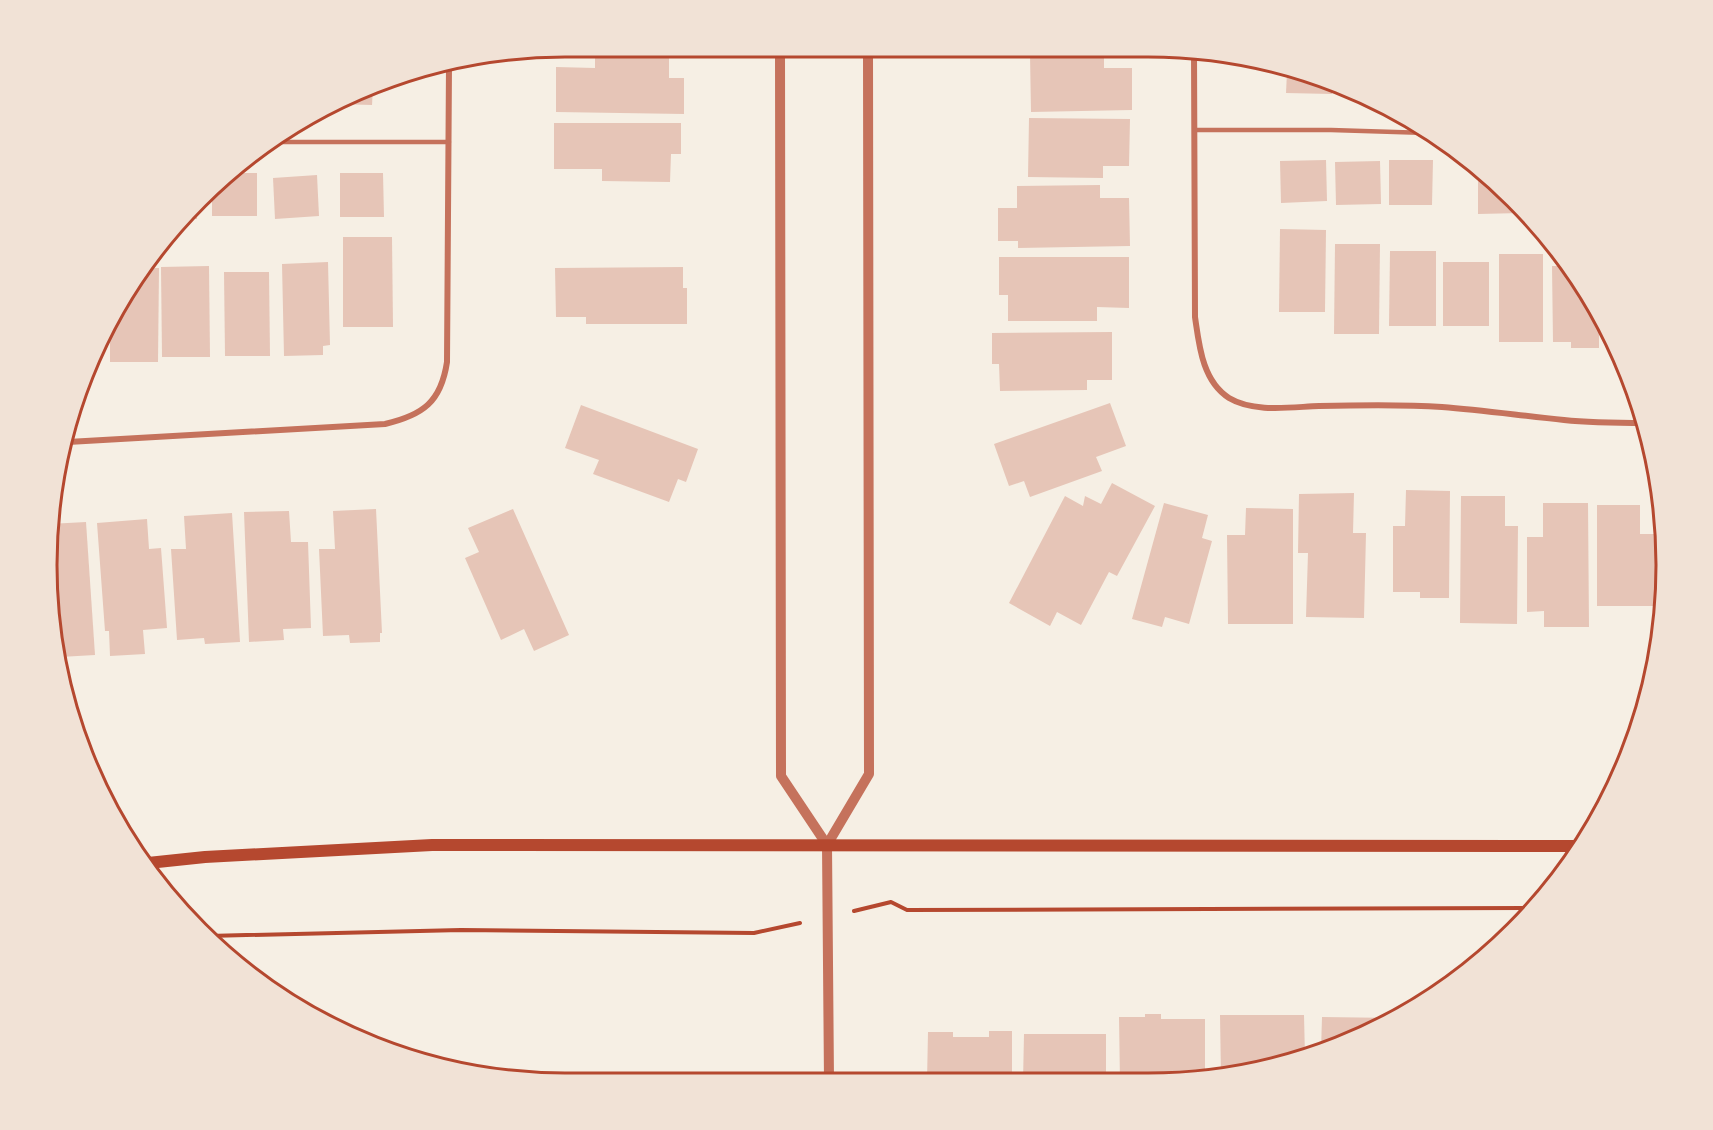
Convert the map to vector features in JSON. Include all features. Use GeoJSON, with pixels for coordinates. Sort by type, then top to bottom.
{"type":"FeatureCollection","features":[{"type":"Feature","properties":{"kind":"main road"},"geometry":{"type":"LineString","coordinates":[[154,862],[205,857],[432,844],[1571,846]]}},
{"type":"Feature","properties":{"kind":"street"},"geometry":{"type":"LineString","coordinates":[[780,57],[781,776],[827,845]]}},
{"type":"Feature","properties":{"kind":"street"},"geometry":{"type":"LineString","coordinates":[[829,1073],[827,845],[869,774],[868,57]]}},
{"type":"Feature","properties":{"kind":"street"},"geometry":{"type":"LineString","coordinates":[[1194,59],[1198,343],[1204,364],[1213,382],[1229,398],[1251,405],[1275,408],[1380,405],[1443,407],[1566,421],[1635,423]]}},
{"type":"Feature","properties":{"kind":"street"},"geometry":{"type":"LineString","coordinates":[[72,442],[385,423],[403,419],[426,406],[444,382],[447,362],[449,71]]}},
{"type":"Feature","properties":{"kind":"lane"},"geometry":{"type":"LineString","coordinates":[[1195,130],[1414,133]]}},
{"type":"Feature","properties":{"kind":"lane"},"geometry":{"type":"LineString","coordinates":[[285,142],[449,142]]}},
{"type":"Feature","properties":{"kind":"path"},"geometry":{"type":"LineString","coordinates":[[891,902],[907,910],[1522,908]]}},
{"type":"Feature","properties":{"kind":"path"},"geometry":{"type":"LineString","coordinates":[[218,936],[460,930],[754,933]]}},
{"type":"Feature","properties":{"kind":"building"},"geometry":{"type":"Polygon","coordinates":[[[595,57],[669,57],[669,78],[684,78],[684,114],[556,112],[556,67],[595,68],[595,57]]]}},
{"type":"Feature","properties":{"kind":"building"},"geometry":{"type":"Polygon","coordinates":[[[1030,57],[1104,57],[1104,68],[1132,68],[1132,110],[1031,112],[1030,57]]]}},
{"type":"Feature","properties":{"kind":"building"},"geometry":{"type":"Polygon","coordinates":[[[1287,76],[1332,94],[1286,93],[1287,76]]]}},
{"type":"Feature","properties":{"kind":"building"},"geometry":{"type":"Polygon","coordinates":[[[373,95],[372,105],[351,104],[373,95]]]}},
{"type":"Feature","properties":{"kind":"building"},"geometry":{"type":"Polygon","coordinates":[[[1029,118],[1130,119],[1129,166],[1103,166],[1103,178],[1028,177],[1029,118]]]}},
{"type":"Feature","properties":{"kind":"building"},"geometry":{"type":"Polygon","coordinates":[[[554,123],[681,123],[681,154],[671,154],[670,182],[602,181],[602,169],[554,169],[554,123]]]}},
{"type":"Feature","properties":{"kind":"building"},"geometry":{"type":"Polygon","coordinates":[[[1326,160],[1327,201],[1281,203],[1280,161],[1326,160]]]}},
{"type":"Feature","properties":{"kind":"building"},"geometry":{"type":"Polygon","coordinates":[[[1389,160],[1433,160],[1432,205],[1389,205],[1389,160]]]}},
{"type":"Feature","properties":{"kind":"building"},"geometry":{"type":"Polygon","coordinates":[[[1380,161],[1381,204],[1336,205],[1335,162],[1380,161]]]}},
{"type":"Feature","properties":{"kind":"building"},"geometry":{"type":"Polygon","coordinates":[[[242,173],[257,173],[257,216],[212,216],[212,200],[230,183],[242,173]]]}},
{"type":"Feature","properties":{"kind":"building"},"geometry":{"type":"Polygon","coordinates":[[[340,173],[383,173],[384,217],[340,217],[340,173]]]}},
{"type":"Feature","properties":{"kind":"building"},"geometry":{"type":"Polygon","coordinates":[[[317,175],[319,216],[275,219],[273,178],[317,175]]]}},
{"type":"Feature","properties":{"kind":"building"},"geometry":{"type":"Polygon","coordinates":[[[1478,179],[1514,213],[1478,214],[1478,179]]]}},
{"type":"Feature","properties":{"kind":"building"},"geometry":{"type":"Polygon","coordinates":[[[1100,185],[1100,198],[1129,198],[1130,246],[1018,248],[1018,241],[998,241],[998,208],[1017,208],[1017,186],[1100,185]]]}},
{"type":"Feature","properties":{"kind":"building"},"geometry":{"type":"Polygon","coordinates":[[[1280,229],[1326,230],[1325,312],[1279,312],[1280,229]]]}},
{"type":"Feature","properties":{"kind":"building"},"geometry":{"type":"Polygon","coordinates":[[[343,237],[392,237],[393,327],[343,327],[343,237]]]}},
{"type":"Feature","properties":{"kind":"building"},"geometry":{"type":"Polygon","coordinates":[[[1335,244],[1380,244],[1379,334],[1334,334],[1335,244]]]}},
{"type":"Feature","properties":{"kind":"building"},"geometry":{"type":"Polygon","coordinates":[[[1390,251],[1436,251],[1436,326],[1389,326],[1390,251]]]}},
{"type":"Feature","properties":{"kind":"building"},"geometry":{"type":"Polygon","coordinates":[[[1499,254],[1543,254],[1543,342],[1499,342],[1499,254]]]}},
{"type":"Feature","properties":{"kind":"building"},"geometry":{"type":"Polygon","coordinates":[[[999,257],[1129,257],[1129,308],[1097,307],[1097,321],[1008,321],[1008,295],[999,295],[999,257]]]}},
{"type":"Feature","properties":{"kind":"building"},"geometry":{"type":"Polygon","coordinates":[[[328,262],[330,345],[323,346],[323,355],[284,356],[282,264],[328,262]]]}},
{"type":"Feature","properties":{"kind":"building"},"geometry":{"type":"Polygon","coordinates":[[[1443,262],[1489,262],[1489,326],[1443,326],[1443,262]]]}},
{"type":"Feature","properties":{"kind":"building"},"geometry":{"type":"Polygon","coordinates":[[[209,266],[210,357],[162,357],[161,267],[209,266]]]}},
{"type":"Feature","properties":{"kind":"building"},"geometry":{"type":"Polygon","coordinates":[[[1552,266],[1558,266],[1599,331],[1599,348],[1571,348],[1571,342],[1553,342],[1552,266]]]}},
{"type":"Feature","properties":{"kind":"building"},"geometry":{"type":"Polygon","coordinates":[[[683,267],[683,288],[687,288],[687,324],[586,324],[586,317],[556,317],[555,268],[683,267]]]}},
{"type":"Feature","properties":{"kind":"building"},"geometry":{"type":"Polygon","coordinates":[[[154,268],[159,268],[158,362],[110,362],[110,338],[143,283],[154,268]]]}},
{"type":"Feature","properties":{"kind":"building"},"geometry":{"type":"Polygon","coordinates":[[[224,272],[269,272],[270,356],[225,356],[224,272]]]}},
{"type":"Feature","properties":{"kind":"building"},"geometry":{"type":"Polygon","coordinates":[[[1112,332],[1112,380],[1087,380],[1087,390],[1000,391],[999,364],[992,364],[992,333],[1112,332]]]}},
{"type":"Feature","properties":{"kind":"building"},"geometry":{"type":"Polygon","coordinates":[[[1110,403],[1126,446],[1096,457],[1102,471],[1030,497],[1024,481],[1009,486],[994,444],[1110,403]]]}},
{"type":"Feature","properties":{"kind":"building"},"geometry":{"type":"Polygon","coordinates":[[[581,405],[698,449],[686,482],[678,479],[669,502],[593,474],[599,460],[565,448],[581,405]]]}},
{"type":"Feature","properties":{"kind":"building"},"geometry":{"type":"Polygon","coordinates":[[[1112,483],[1155,506],[1117,576],[1109,572],[1081,625],[1057,612],[1050,626],[1009,603],[1065,496],[1083,506],[1085,496],[1101,504],[1112,483]]]}},
{"type":"Feature","properties":{"kind":"building"},"geometry":{"type":"Polygon","coordinates":[[[1406,490],[1450,491],[1449,598],[1420,598],[1420,592],[1393,592],[1393,526],[1405,526],[1406,490]]]}},
{"type":"Feature","properties":{"kind":"building"},"geometry":{"type":"Polygon","coordinates":[[[1354,493],[1353,533],[1366,533],[1364,618],[1306,617],[1308,553],[1298,553],[1299,494],[1354,493]]]}},
{"type":"Feature","properties":{"kind":"building"},"geometry":{"type":"Polygon","coordinates":[[[1461,496],[1505,496],[1505,526],[1518,526],[1517,624],[1460,623],[1461,496]]]}},
{"type":"Feature","properties":{"kind":"building"},"geometry":{"type":"Polygon","coordinates":[[[1164,503],[1208,515],[1202,538],[1212,541],[1189,624],[1165,617],[1162,627],[1132,619],[1164,503]]]}},
{"type":"Feature","properties":{"kind":"building"},"geometry":{"type":"Polygon","coordinates":[[[1543,503],[1588,503],[1589,627],[1544,627],[1544,611],[1527,612],[1527,537],[1543,537],[1543,503]]]}},
{"type":"Feature","properties":{"kind":"building"},"geometry":{"type":"Polygon","coordinates":[[[1597,505],[1640,505],[1640,534],[1655,534],[1654,606],[1597,606],[1597,505]]]}},
{"type":"Feature","properties":{"kind":"building"},"geometry":{"type":"Polygon","coordinates":[[[1246,508],[1293,509],[1293,624],[1228,624],[1227,535],[1245,535],[1246,508]]]}},
{"type":"Feature","properties":{"kind":"building"},"geometry":{"type":"Polygon","coordinates":[[[376,509],[382,633],[380,633],[380,642],[350,643],[349,635],[323,636],[319,549],[335,549],[333,511],[376,509]]]}},
{"type":"Feature","properties":{"kind":"building"},"geometry":{"type":"Polygon","coordinates":[[[513,509],[569,635],[534,651],[524,629],[501,640],[465,558],[479,552],[468,528],[513,509]]]}},
{"type":"Feature","properties":{"kind":"building"},"geometry":{"type":"Polygon","coordinates":[[[289,511],[291,542],[308,542],[311,628],[283,629],[284,640],[249,642],[244,512],[289,511]]]}},
{"type":"Feature","properties":{"kind":"building"},"geometry":{"type":"Polygon","coordinates":[[[232,513],[240,642],[205,644],[204,638],[177,640],[171,549],[186,549],[184,516],[232,513]]]}},
{"type":"Feature","properties":{"kind":"building"},"geometry":{"type":"Polygon","coordinates":[[[147,519],[149,549],[161,548],[167,628],[143,630],[145,654],[110,656],[109,631],[105,631],[97,523],[147,519]]]}},
{"type":"Feature","properties":{"kind":"building"},"geometry":{"type":"Polygon","coordinates":[[[86,522],[95,655],[66,657],[58,598],[59,523],[86,522]]]}},
{"type":"Feature","properties":{"kind":"building"},"geometry":{"type":"Polygon","coordinates":[[[1145,1014],[1161,1014],[1161,1019],[1205,1019],[1205,1070],[1120,1073],[1119,1017],[1145,1017],[1145,1014]]]}},
{"type":"Feature","properties":{"kind":"building"},"geometry":{"type":"Polygon","coordinates":[[[1220,1015],[1304,1015],[1305,1048],[1279,1056],[1221,1068],[1220,1015]]]}},
{"type":"Feature","properties":{"kind":"building"},"geometry":{"type":"Polygon","coordinates":[[[1322,1017],[1379,1018],[1373,1021],[1321,1042],[1322,1017]]]}},
{"type":"Feature","properties":{"kind":"building"},"geometry":{"type":"Polygon","coordinates":[[[989,1031],[1012,1031],[1012,1073],[927,1073],[928,1032],[953,1032],[953,1037],[989,1037],[989,1031]]]}},
{"type":"Feature","properties":{"kind":"building"},"geometry":{"type":"Polygon","coordinates":[[[1024,1034],[1106,1034],[1106,1073],[1023,1073],[1024,1034]]]}}]}
